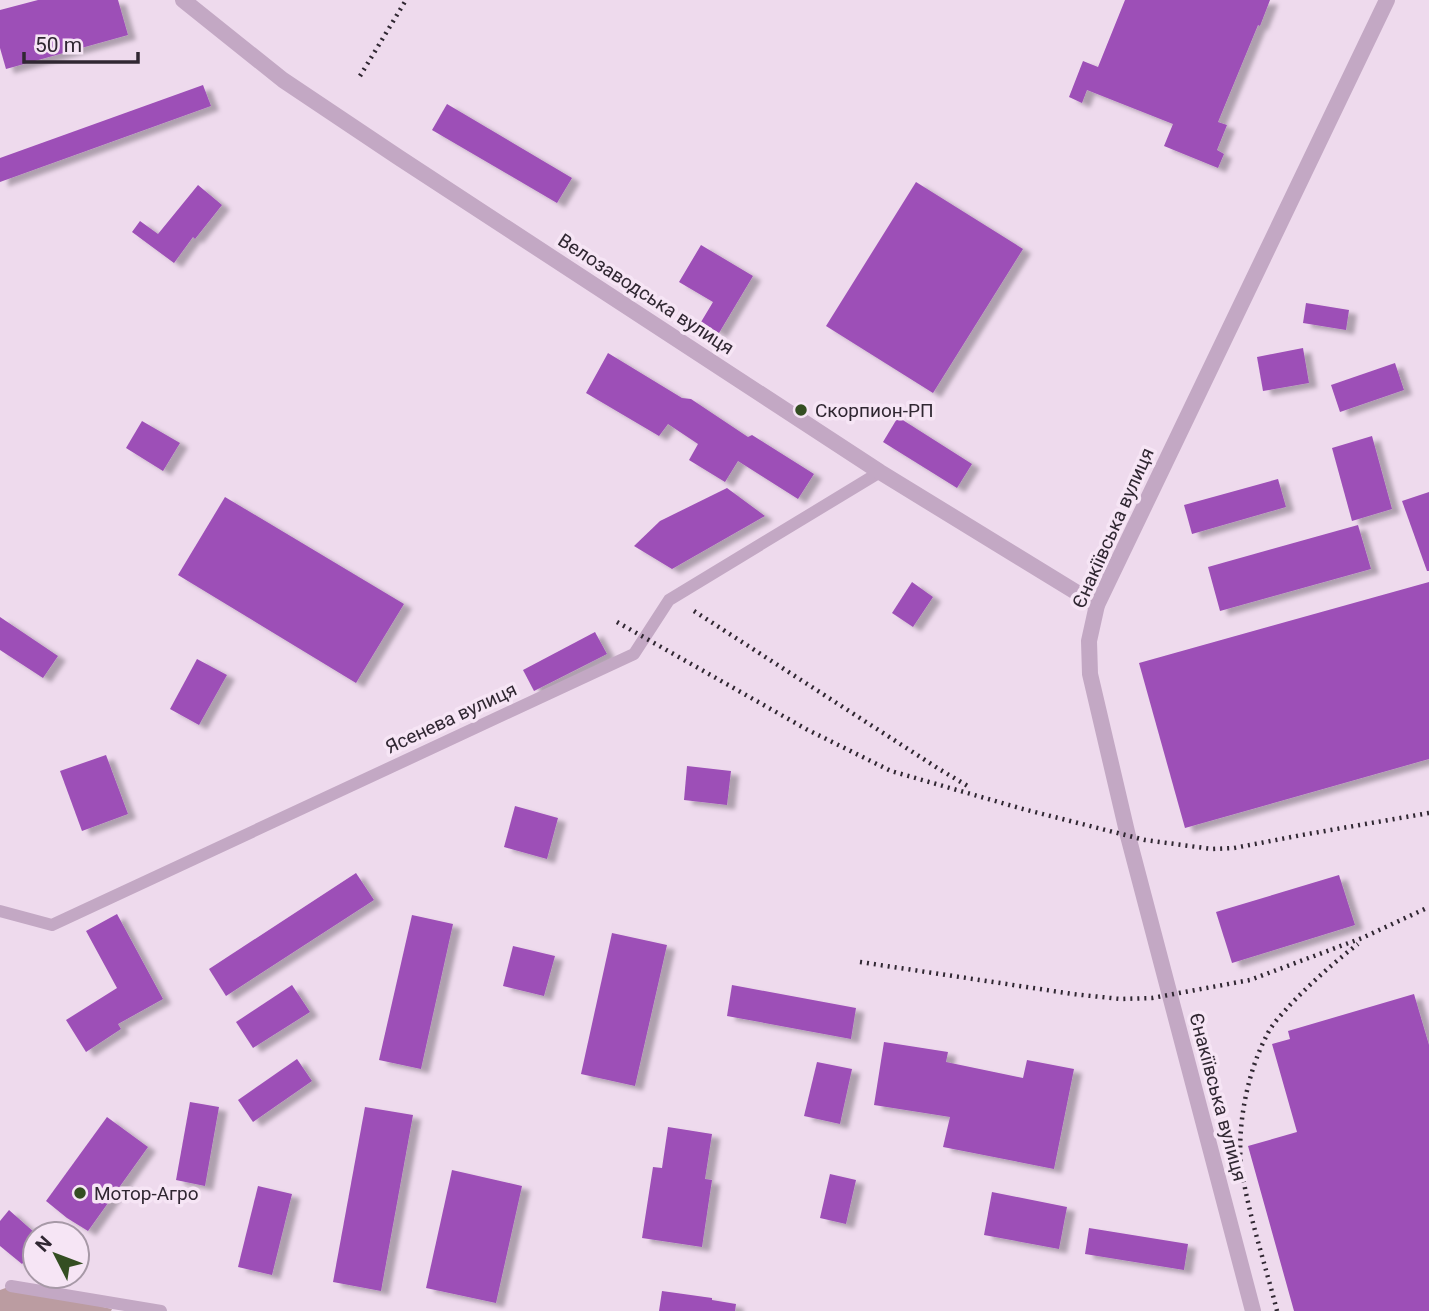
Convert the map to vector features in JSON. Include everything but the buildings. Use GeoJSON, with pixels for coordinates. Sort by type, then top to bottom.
{"type":"FeatureCollection","features":[{"type":"Feature","properties":{"kind":"street","name":"Велозаводська вулиця"},"geometry":{"type":"LineString","coordinates":[[183,0],[283,80],[398,157],[880,472],[1097,605]]}},
{"type":"Feature","properties":{"kind":"street","name":"Єнакіївська вулиця"},"geometry":{"type":"LineString","coordinates":[[1253,1311],[1132,849],[1090,674],[1089,641],[1097,605],[1387,0]]}},
{"type":"Feature","properties":{"kind":"street","name":"Ясенева вулиця"},"geometry":{"type":"LineString","coordinates":[[0,911],[52,925],[634,654],[669,600],[880,472]]}},
{"type":"Feature","properties":{"kind":"street"},"geometry":{"type":"LineString","coordinates":[[11,1286],[161,1311]]}},
{"type":"Feature","properties":{"kind":"shaded area"},"geometry":{"type":"Polygon","coordinates":[[[11,1286],[112,1309],[0,1311],[0,1290],[11,1286]]]}},
{"type":"Feature","properties":{"kind":"railway"},"geometry":{"type":"LineString","coordinates":[[360,76],[406,0]]}},
{"type":"Feature","properties":{"kind":"railway"},"geometry":{"type":"LineString","coordinates":[[694,611],[971,788]]}},
{"type":"Feature","properties":{"kind":"railway"},"geometry":{"type":"LineString","coordinates":[[617,622],[806,729],[891,771],[1145,840],[1212,849],[1234,848],[1429,813]]}},
{"type":"Feature","properties":{"kind":"railway"},"geometry":{"type":"LineString","coordinates":[[860,962],[1073,994],[1120,999],[1152,998],[1250,980],[1362,938],[1429,907]]}},
{"type":"Feature","properties":{"kind":"railway"},"geometry":{"type":"LineString","coordinates":[[1277,1311],[1252,1220],[1241,1165],[1245,1098],[1254,1064],[1274,1023],[1314,981],[1358,944]]}},
{"type":"Feature","properties":{"kind":"place","name":"Скорпион-РП"},"geometry":{"type":"Point","coordinates":[801,410]}},
{"type":"Feature","properties":{"kind":"place","name":"Мотор-Агро"},"geometry":{"type":"Point","coordinates":[80,1193]}}]}
